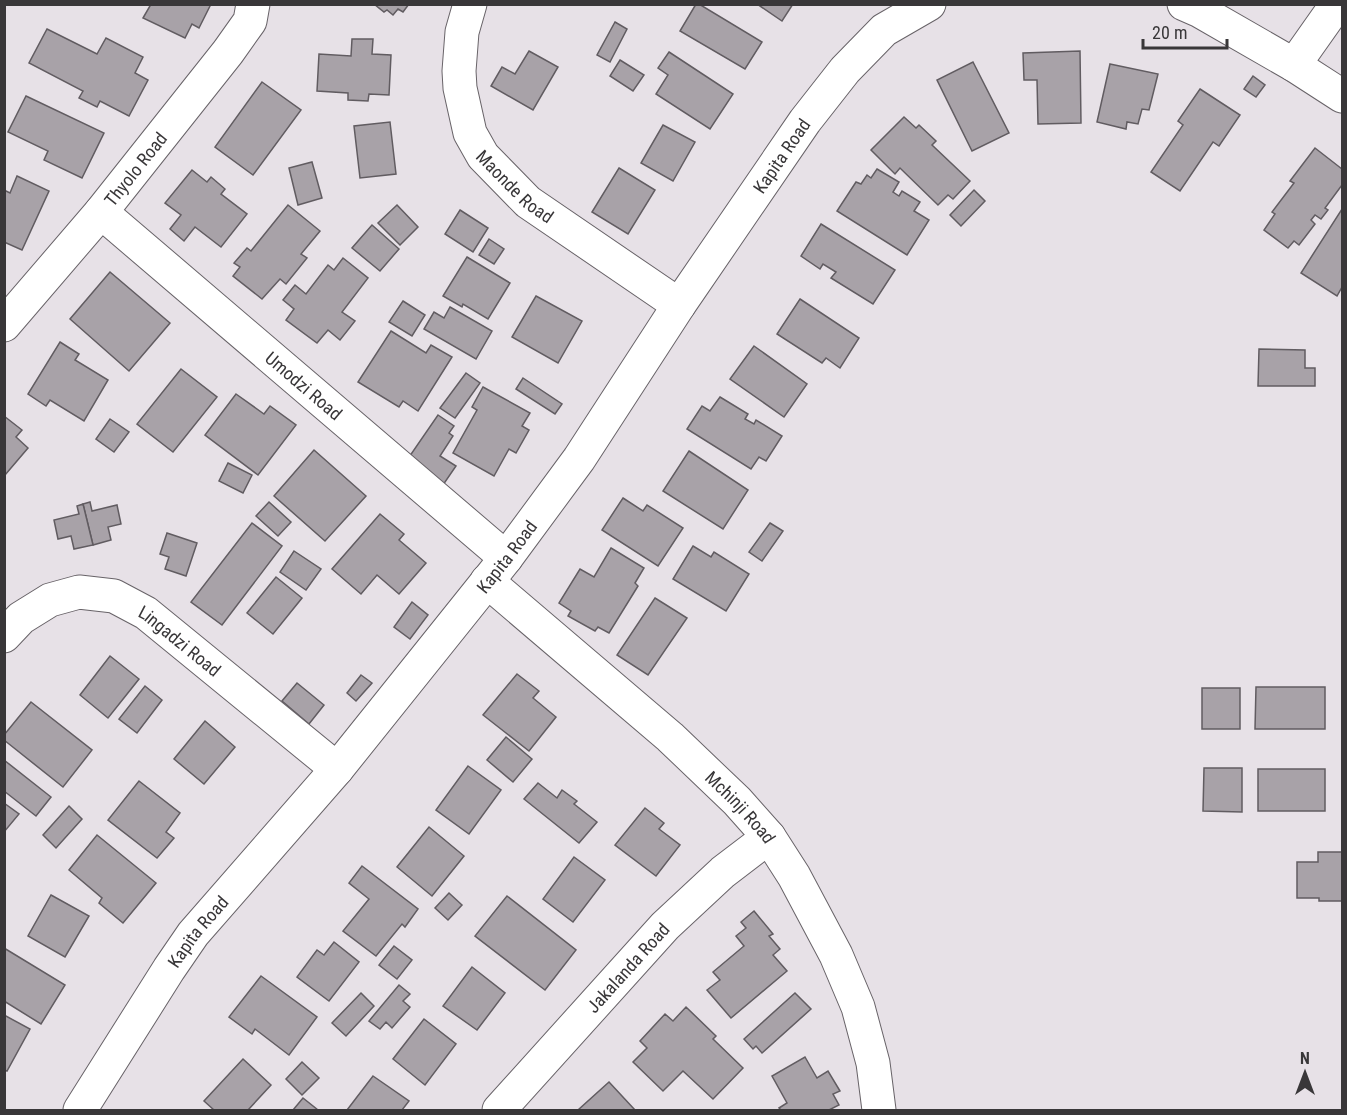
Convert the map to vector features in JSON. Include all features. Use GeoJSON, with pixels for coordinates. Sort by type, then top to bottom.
{"type":"FeatureCollection","features":[{"type":"Feature","properties":{"kind":"street","name":"Thyolo Road"},"geometry":{"type":"LineString","coordinates":[[4,325],[101,213],[245,28],[250,21],[253,4]]}},
{"type":"Feature","properties":{"kind":"street","name":"Maonde Road"},"geometry":{"type":"LineString","coordinates":[[470,4],[462,32],[460,88],[470,132],[483,156],[528,202],[679,305]]}},
{"type":"Feature","properties":{"kind":"street","name":"Kapita Road"},"geometry":{"type":"LineString","coordinates":[[80,1110],[193,934],[337,770],[497,570],[579,459],[679,305],[805,121],[845,70],[884,30],[929,4]]}},
{"type":"Feature","properties":{"kind":"street"},"geometry":{"type":"LineString","coordinates":[[1184,4],[1294,65],[1342,96]]}},
{"type":"Feature","properties":{"kind":"street"},"geometry":{"type":"LineString","coordinates":[[1294,65],[1338,4]]}},
{"type":"Feature","properties":{"kind":"street","name":"Umodzi Road"},"geometry":{"type":"LineString","coordinates":[[101,213],[497,570]]}},
{"type":"Feature","properties":{"kind":"street","name":"Mchinji Road"},"geometry":{"type":"LineString","coordinates":[[497,570],[737,801],[769,837],[795,876],[836,955],[858,1007],[873,1063],[879,1110]]}},
{"type":"Feature","properties":{"kind":"street","name":"Lingadzi Road"},"geometry":{"type":"LineString","coordinates":[[4,636],[21,618],[50,600],[79,592],[114,596],[146,613],[337,770]]}},
{"type":"Feature","properties":{"kind":"street","name":"Jakalanda Road"},"geometry":{"type":"LineString","coordinates":[[499,1110],[665,926],[723,872],[769,837]]}},
{"type":"Feature","properties":{"kind":"building"},"geometry":{"type":"Polygon","coordinates":[[[147,4],[211,4],[199,28],[192,24],[185,38],[143,18],[150,6],[147,4]]]}},
{"type":"Feature","properties":{"kind":"building"},"geometry":{"type":"Polygon","coordinates":[[[374,4],[409,4],[403,12],[398,9],[393,15],[387,10],[384,12],[374,4]]]}},
{"type":"Feature","properties":{"kind":"building"},"geometry":{"type":"Polygon","coordinates":[[[696,4],[762,42],[745,69],[680,31],[696,4]]]}},
{"type":"Feature","properties":{"kind":"building"},"geometry":{"type":"Polygon","coordinates":[[[757,4],[793,4],[782,21],[757,4]]]}},
{"type":"Feature","properties":{"kind":"building"},"geometry":{"type":"Polygon","coordinates":[[[615,22],[627,29],[610,62],[597,55],[615,22]]]}},
{"type":"Feature","properties":{"kind":"building"},"geometry":{"type":"Polygon","coordinates":[[[47,29],[97,54],[106,38],[143,57],[135,73],[148,80],[129,116],[100,101],[97,107],[79,98],[83,91],[29,63],[47,29]]]}},
{"type":"Feature","properties":{"kind":"building"},"geometry":{"type":"Polygon","coordinates":[[[352,39],[373,39],[372,54],[391,55],[389,95],[369,94],[368,101],[348,100],[348,93],[317,91],[319,54],[351,56],[352,39]]]}},
{"type":"Feature","properties":{"kind":"building"},"geometry":{"type":"Polygon","coordinates":[[[529,51],[558,67],[533,110],[491,86],[502,67],[515,74],[529,51]]]}},
{"type":"Feature","properties":{"kind":"building"},"geometry":{"type":"Polygon","coordinates":[[[1080,51],[1081,123],[1038,124],[1037,80],[1024,80],[1023,53],[1080,51]]]}},
{"type":"Feature","properties":{"kind":"building"},"geometry":{"type":"Polygon","coordinates":[[[669,52],[733,94],[710,129],[656,94],[668,75],[658,68],[669,52]]]}},
{"type":"Feature","properties":{"kind":"building"},"geometry":{"type":"Polygon","coordinates":[[[620,60],[644,75],[633,91],[610,76],[620,60]]]}},
{"type":"Feature","properties":{"kind":"building"},"geometry":{"type":"Polygon","coordinates":[[[973,62],[1009,133],[972,151],[937,80],[973,62]]]}},
{"type":"Feature","properties":{"kind":"building"},"geometry":{"type":"Polygon","coordinates":[[[1110,64],[1158,74],[1149,110],[1142,109],[1138,124],[1127,122],[1126,129],[1097,122],[1110,64]]]}},
{"type":"Feature","properties":{"kind":"building"},"geometry":{"type":"Polygon","coordinates":[[[1253,76],[1265,85],[1256,97],[1244,89],[1253,76]]]}},
{"type":"Feature","properties":{"kind":"building"},"geometry":{"type":"Polygon","coordinates":[[[262,82],[301,110],[253,175],[215,147],[262,82]]]}},
{"type":"Feature","properties":{"kind":"building"},"geometry":{"type":"Polygon","coordinates":[[[1200,89],[1240,115],[1219,146],[1213,142],[1180,191],[1151,172],[1183,125],[1178,121],[1200,89]]]}},
{"type":"Feature","properties":{"kind":"building"},"geometry":{"type":"Polygon","coordinates":[[[26,96],[104,133],[82,178],[44,160],[48,151],[8,132],[26,96]]]}},
{"type":"Feature","properties":{"kind":"building"},"geometry":{"type":"Polygon","coordinates":[[[904,117],[916,128],[919,125],[936,141],[932,145],[970,181],[953,199],[948,195],[938,205],[900,168],[895,174],[871,150],[904,117]]]}},
{"type":"Feature","properties":{"kind":"building"},"geometry":{"type":"Polygon","coordinates":[[[390,122],[396,174],[360,178],[354,126],[390,122]]]}},
{"type":"Feature","properties":{"kind":"building"},"geometry":{"type":"Polygon","coordinates":[[[663,125],[695,142],[673,181],[641,163],[663,125]]]}},
{"type":"Feature","properties":{"kind":"building"},"geometry":{"type":"Polygon","coordinates":[[[1315,148],[1342,169],[1342,185],[1325,208],[1328,210],[1321,219],[1315,215],[1311,220],[1315,224],[1299,245],[1294,241],[1288,248],[1264,230],[1275,214],[1272,212],[1294,183],[1290,181],[1315,148]]]}},
{"type":"Feature","properties":{"kind":"building"},"geometry":{"type":"Polygon","coordinates":[[[312,162],[322,198],[298,205],[289,168],[312,162]]]}},
{"type":"Feature","properties":{"kind":"building"},"geometry":{"type":"Polygon","coordinates":[[[619,168],[655,190],[628,234],[592,212],[619,168]]]}},
{"type":"Feature","properties":{"kind":"building"},"geometry":{"type":"Polygon","coordinates":[[[877,169],[899,182],[893,192],[899,196],[902,191],[920,202],[914,211],[929,220],[907,255],[837,211],[856,182],[861,184],[867,175],[871,178],[877,169]]]}},
{"type":"Feature","properties":{"kind":"building"},"geometry":{"type":"Polygon","coordinates":[[[192,170],[207,182],[211,177],[225,189],[221,194],[247,214],[221,247],[195,227],[184,241],[170,229],[181,215],[165,203],[192,170]]]}},
{"type":"Feature","properties":{"kind":"building"},"geometry":{"type":"Polygon","coordinates":[[[17,176],[49,191],[22,250],[4,242],[4,190],[10,193],[17,176]]]}},
{"type":"Feature","properties":{"kind":"building"},"geometry":{"type":"Polygon","coordinates":[[[974,190],[985,201],[961,226],[950,215],[974,190]]]}},
{"type":"Feature","properties":{"kind":"building"},"geometry":{"type":"Polygon","coordinates":[[[288,205],[320,231],[301,254],[307,258],[286,284],[280,279],[262,299],[233,276],[240,267],[234,263],[247,248],[251,251],[288,205]]]}},
{"type":"Feature","properties":{"kind":"building"},"geometry":{"type":"Polygon","coordinates":[[[397,205],[418,227],[400,245],[378,223],[397,205]]]}},
{"type":"Feature","properties":{"kind":"building"},"geometry":{"type":"Polygon","coordinates":[[[1342,209],[1342,287],[1337,296],[1301,273],[1342,209]]]}},
{"type":"Feature","properties":{"kind":"building"},"geometry":{"type":"Polygon","coordinates":[[[460,210],[488,228],[473,252],[445,234],[460,210]]]}},
{"type":"Feature","properties":{"kind":"building"},"geometry":{"type":"Polygon","coordinates":[[[821,224],[895,270],[873,304],[831,278],[836,272],[823,264],[820,269],[801,256],[821,224]]]}},
{"type":"Feature","properties":{"kind":"building"},"geometry":{"type":"Polygon","coordinates":[[[372,225],[399,249],[380,271],[352,248],[372,225]]]}},
{"type":"Feature","properties":{"kind":"building"},"geometry":{"type":"Polygon","coordinates":[[[489,239],[504,249],[494,264],[479,255],[489,239]]]}},
{"type":"Feature","properties":{"kind":"building"},"geometry":{"type":"Polygon","coordinates":[[[467,257],[510,283],[488,319],[463,304],[462,307],[443,296],[467,257]]]}},
{"type":"Feature","properties":{"kind":"building"},"geometry":{"type":"Polygon","coordinates":[[[343,258],[368,278],[342,312],[355,321],[340,340],[328,330],[317,343],[286,320],[294,309],[283,300],[295,285],[306,294],[328,265],[334,270],[343,258]]]}},
{"type":"Feature","properties":{"kind":"building"},"geometry":{"type":"Polygon","coordinates":[[[110,272],[170,323],[129,371],[70,319],[110,272]]]}},
{"type":"Feature","properties":{"kind":"building"},"geometry":{"type":"Polygon","coordinates":[[[536,296],[582,321],[558,363],[512,337],[536,296]]]}},
{"type":"Feature","properties":{"kind":"building"},"geometry":{"type":"Polygon","coordinates":[[[800,299],[859,338],[840,368],[826,358],[822,363],[777,334],[800,299]]]}},
{"type":"Feature","properties":{"kind":"building"},"geometry":{"type":"Polygon","coordinates":[[[403,301],[425,315],[412,336],[389,322],[403,301]]]}},
{"type":"Feature","properties":{"kind":"building"},"geometry":{"type":"Polygon","coordinates":[[[450,307],[492,331],[476,359],[424,329],[434,312],[444,318],[450,307]]]}},
{"type":"Feature","properties":{"kind":"building"},"geometry":{"type":"Polygon","coordinates":[[[391,331],[426,353],[431,345],[452,357],[418,411],[403,401],[399,407],[358,382],[391,331]]]}},
{"type":"Feature","properties":{"kind":"building"},"geometry":{"type":"Polygon","coordinates":[[[60,342],[79,354],[75,360],[108,380],[84,421],[50,400],[46,406],[28,394],[60,342]]]}},
{"type":"Feature","properties":{"kind":"building"},"geometry":{"type":"Polygon","coordinates":[[[754,346],[807,384],[784,417],[730,379],[754,346]]]}},
{"type":"Feature","properties":{"kind":"building"},"geometry":{"type":"Polygon","coordinates":[[[1259,349],[1305,350],[1305,368],[1315,368],[1315,386],[1258,386],[1259,349]]]}},
{"type":"Feature","properties":{"kind":"building"},"geometry":{"type":"Polygon","coordinates":[[[181,369],[217,397],[173,452],[137,424],[181,369]]]}},
{"type":"Feature","properties":{"kind":"building"},"geometry":{"type":"Polygon","coordinates":[[[466,373],[480,383],[455,418],[440,408],[466,373]]]}},
{"type":"Feature","properties":{"kind":"building"},"geometry":{"type":"Polygon","coordinates":[[[523,378],[562,404],[555,414],[516,389],[523,378]]]}},
{"type":"Feature","properties":{"kind":"building"},"geometry":{"type":"Polygon","coordinates":[[[483,387],[530,413],[522,426],[529,430],[516,453],[509,449],[494,476],[453,453],[477,410],[472,407],[483,387]]]}},
{"type":"Feature","properties":{"kind":"building"},"geometry":{"type":"Polygon","coordinates":[[[236,394],[264,414],[270,406],[296,425],[258,475],[205,435],[236,394]]]}},
{"type":"Feature","properties":{"kind":"building"},"geometry":{"type":"Polygon","coordinates":[[[720,397],[748,414],[745,419],[754,424],[756,420],[782,436],[766,461],[759,457],[751,469],[687,429],[702,406],[710,411],[720,397]]]}},
{"type":"Feature","properties":{"kind":"building"},"geometry":{"type":"Polygon","coordinates":[[[438,415],[454,426],[449,433],[453,436],[440,456],[456,466],[443,485],[407,460],[438,415]]]}},
{"type":"Feature","properties":{"kind":"building"},"geometry":{"type":"Polygon","coordinates":[[[4,416],[22,430],[16,437],[28,448],[5,475],[4,416]]]}},
{"type":"Feature","properties":{"kind":"building"},"geometry":{"type":"Polygon","coordinates":[[[110,419],[129,432],[114,452],[96,439],[110,419]]]}},
{"type":"Feature","properties":{"kind":"building"},"geometry":{"type":"Polygon","coordinates":[[[314,450],[366,496],[325,541],[274,496],[314,450]]]}},
{"type":"Feature","properties":{"kind":"building"},"geometry":{"type":"Polygon","coordinates":[[[689,451],[748,490],[723,529],[663,491],[689,451]]]}},
{"type":"Feature","properties":{"kind":"building"},"geometry":{"type":"Polygon","coordinates":[[[228,463],[252,475],[243,493],[219,481],[228,463]]]}},
{"type":"Feature","properties":{"kind":"building"},"geometry":{"type":"Polygon","coordinates":[[[623,498],[643,511],[647,505],[683,528],[658,566],[602,530],[623,498]]]}},
{"type":"Feature","properties":{"kind":"building"},"geometry":{"type":"Polygon","coordinates":[[[90,502],[92,511],[117,505],[121,524],[108,527],[111,540],[93,545],[83,504],[90,502]]]}},
{"type":"Feature","properties":{"kind":"building"},"geometry":{"type":"Polygon","coordinates":[[[269,502],[291,522],[278,536],[256,516],[269,502]]]}},
{"type":"Feature","properties":{"kind":"building"},"geometry":{"type":"Polygon","coordinates":[[[83,504],[93,545],[74,549],[71,536],[58,539],[54,520],[79,514],[77,506],[83,504]]]}},
{"type":"Feature","properties":{"kind":"building"},"geometry":{"type":"Polygon","coordinates":[[[380,514],[404,534],[399,540],[426,563],[399,594],[377,575],[361,594],[332,569],[380,514]]]}},
{"type":"Feature","properties":{"kind":"building"},"geometry":{"type":"Polygon","coordinates":[[[252,523],[282,546],[222,625],[191,602],[252,523]]]}},
{"type":"Feature","properties":{"kind":"building"},"geometry":{"type":"Polygon","coordinates":[[[770,523],[783,531],[762,561],[749,552],[770,523]]]}},
{"type":"Feature","properties":{"kind":"building"},"geometry":{"type":"Polygon","coordinates":[[[167,533],[197,543],[186,576],[165,569],[169,557],[160,554],[167,533]]]}},
{"type":"Feature","properties":{"kind":"building"},"geometry":{"type":"Polygon","coordinates":[[[693,546],[711,557],[714,552],[749,574],[726,611],[673,579],[693,546]]]}},
{"type":"Feature","properties":{"kind":"building"},"geometry":{"type":"Polygon","coordinates":[[[611,548],[644,568],[635,583],[638,586],[609,633],[598,627],[595,631],[568,616],[571,611],[559,603],[580,569],[594,577],[611,548]]]}},
{"type":"Feature","properties":{"kind":"building"},"geometry":{"type":"Polygon","coordinates":[[[294,551],[321,569],[306,590],[280,572],[294,551]]]}},
{"type":"Feature","properties":{"kind":"building"},"geometry":{"type":"Polygon","coordinates":[[[276,577],[302,598],[273,634],[247,613],[276,577]]]}},
{"type":"Feature","properties":{"kind":"building"},"geometry":{"type":"Polygon","coordinates":[[[655,598],[687,618],[648,675],[617,655],[655,598]]]}},
{"type":"Feature","properties":{"kind":"building"},"geometry":{"type":"Polygon","coordinates":[[[412,602],[428,615],[410,639],[394,627],[412,602]]]}},
{"type":"Feature","properties":{"kind":"building"},"geometry":{"type":"Polygon","coordinates":[[[110,656],[139,679],[108,718],[80,695],[110,656]]]}},
{"type":"Feature","properties":{"kind":"building"},"geometry":{"type":"Polygon","coordinates":[[[517,674],[539,691],[533,698],[556,717],[529,751],[483,715],[517,674]]]}},
{"type":"Feature","properties":{"kind":"building"},"geometry":{"type":"Polygon","coordinates":[[[361,675],[372,683],[356,701],[347,693],[361,675]]]}},
{"type":"Feature","properties":{"kind":"building"},"geometry":{"type":"Polygon","coordinates":[[[297,683],[324,705],[309,724],[282,701],[297,683]]]}},
{"type":"Feature","properties":{"kind":"building"},"geometry":{"type":"Polygon","coordinates":[[[145,686],[162,700],[137,733],[119,719],[145,686]]]}},
{"type":"Feature","properties":{"kind":"building"},"geometry":{"type":"Polygon","coordinates":[[[1256,687],[1325,687],[1325,729],[1255,729],[1256,687]]]}},
{"type":"Feature","properties":{"kind":"building"},"geometry":{"type":"Polygon","coordinates":[[[1202,688],[1240,688],[1240,729],[1202,729],[1202,688]]]}},
{"type":"Feature","properties":{"kind":"building"},"geometry":{"type":"Polygon","coordinates":[[[31,702],[92,750],[63,787],[4,740],[4,735],[31,702]]]}},
{"type":"Feature","properties":{"kind":"building"},"geometry":{"type":"Polygon","coordinates":[[[205,721],[235,747],[204,784],[174,759],[205,721]]]}},
{"type":"Feature","properties":{"kind":"building"},"geometry":{"type":"Polygon","coordinates":[[[506,737],[532,759],[513,782],[487,760],[506,737]]]}},
{"type":"Feature","properties":{"kind":"building"},"geometry":{"type":"Polygon","coordinates":[[[4,760],[51,797],[36,816],[4,791],[4,760]]]}},
{"type":"Feature","properties":{"kind":"building"},"geometry":{"type":"Polygon","coordinates":[[[468,766],[501,790],[469,834],[436,810],[468,766]]]}},
{"type":"Feature","properties":{"kind":"building"},"geometry":{"type":"Polygon","coordinates":[[[1204,768],[1242,768],[1242,812],[1203,811],[1204,768]]]}},
{"type":"Feature","properties":{"kind":"building"},"geometry":{"type":"Polygon","coordinates":[[[1258,769],[1325,769],[1325,811],[1258,811],[1258,769]]]}},
{"type":"Feature","properties":{"kind":"building"},"geometry":{"type":"Polygon","coordinates":[[[139,781],[180,813],[166,832],[174,838],[157,858],[108,820],[139,781]]]}},
{"type":"Feature","properties":{"kind":"building"},"geometry":{"type":"Polygon","coordinates":[[[538,783],[557,798],[562,790],[577,801],[574,804],[597,822],[579,843],[524,799],[538,783]]]}},
{"type":"Feature","properties":{"kind":"building"},"geometry":{"type":"Polygon","coordinates":[[[4,803],[19,814],[4,832],[4,803]]]}},
{"type":"Feature","properties":{"kind":"building"},"geometry":{"type":"Polygon","coordinates":[[[69,806],[82,819],[56,848],[43,835],[69,806]]]}},
{"type":"Feature","properties":{"kind":"building"},"geometry":{"type":"Polygon","coordinates":[[[645,808],[664,823],[659,829],[680,845],[656,876],[615,845],[645,808]]]}},
{"type":"Feature","properties":{"kind":"building"},"geometry":{"type":"Polygon","coordinates":[[[429,827],[464,856],[432,896],[397,867],[429,827]]]}},
{"type":"Feature","properties":{"kind":"building"},"geometry":{"type":"Polygon","coordinates":[[[97,835],[156,883],[123,923],[99,903],[102,898],[69,870],[97,835]]]}},
{"type":"Feature","properties":{"kind":"building"},"geometry":{"type":"Polygon","coordinates":[[[1318,852],[1342,852],[1342,901],[1297,898],[1297,862],[1318,862],[1318,852]]]}},
{"type":"Feature","properties":{"kind":"building"},"geometry":{"type":"Polygon","coordinates":[[[574,857],[605,880],[573,922],[543,899],[574,857]]]}},
{"type":"Feature","properties":{"kind":"building"},"geometry":{"type":"Polygon","coordinates":[[[362,866],[418,909],[405,927],[402,924],[376,956],[343,931],[369,899],[349,883],[362,866]]]}},
{"type":"Feature","properties":{"kind":"building"},"geometry":{"type":"Polygon","coordinates":[[[449,893],[462,905],[448,920],[435,908],[449,893]]]}},
{"type":"Feature","properties":{"kind":"building"},"geometry":{"type":"Polygon","coordinates":[[[51,895],[89,916],[65,957],[28,936],[51,895]]]}},
{"type":"Feature","properties":{"kind":"building"},"geometry":{"type":"Polygon","coordinates":[[[507,896],[576,950],[545,990],[475,936],[507,896]]]}},
{"type":"Feature","properties":{"kind":"building"},"geometry":{"type":"Polygon","coordinates":[[[754,911],[773,934],[769,936],[780,949],[773,955],[787,971],[731,1018],[707,990],[720,980],[713,972],[744,946],[736,936],[746,928],[741,922],[754,911]]]}},
{"type":"Feature","properties":{"kind":"building"},"geometry":{"type":"Polygon","coordinates":[[[334,942],[359,962],[329,1001],[297,977],[317,950],[324,955],[334,942]]]}},
{"type":"Feature","properties":{"kind":"building"},"geometry":{"type":"Polygon","coordinates":[[[394,946],[412,960],[397,979],[379,965],[394,946]]]}},
{"type":"Feature","properties":{"kind":"building"},"geometry":{"type":"Polygon","coordinates":[[[4,948],[65,985],[41,1024],[4,1001],[4,948]]]}},
{"type":"Feature","properties":{"kind":"building"},"geometry":{"type":"Polygon","coordinates":[[[472,967],[505,993],[477,1030],[443,1006],[472,967]]]}},
{"type":"Feature","properties":{"kind":"building"},"geometry":{"type":"Polygon","coordinates":[[[261,976],[317,1017],[289,1055],[255,1029],[252,1034],[229,1017],[261,976]]]}},
{"type":"Feature","properties":{"kind":"building"},"geometry":{"type":"Polygon","coordinates":[[[399,985],[410,994],[403,1001],[410,1007],[392,1028],[386,1022],[380,1029],[369,1021],[399,985]]]}},
{"type":"Feature","properties":{"kind":"building"},"geometry":{"type":"Polygon","coordinates":[[[361,993],[374,1006],[346,1036],[332,1023],[361,993]]]}},
{"type":"Feature","properties":{"kind":"building"},"geometry":{"type":"Polygon","coordinates":[[[795,993],[811,1009],[762,1053],[756,1046],[753,1049],[744,1039],[795,993]]]}},
{"type":"Feature","properties":{"kind":"building"},"geometry":{"type":"Polygon","coordinates":[[[686,1007],[716,1036],[713,1039],[743,1068],[713,1099],[683,1071],[663,1091],[633,1062],[647,1048],[640,1041],[665,1014],[673,1021],[686,1007]]]}},
{"type":"Feature","properties":{"kind":"building"},"geometry":{"type":"Polygon","coordinates":[[[4,1015],[30,1029],[7,1071],[4,1070],[4,1015]]]}},
{"type":"Feature","properties":{"kind":"building"},"geometry":{"type":"Polygon","coordinates":[[[424,1019],[456,1044],[425,1085],[393,1059],[424,1019]]]}},
{"type":"Feature","properties":{"kind":"building"},"geometry":{"type":"Polygon","coordinates":[[[805,1057],[817,1078],[828,1071],[840,1091],[833,1094],[839,1105],[829,1110],[781,1110],[779,1108],[787,1103],[772,1076],[805,1057]]]}},
{"type":"Feature","properties":{"kind":"building"},"geometry":{"type":"Polygon","coordinates":[[[243,1059],[271,1085],[248,1110],[214,1110],[204,1101],[243,1059]]]}},
{"type":"Feature","properties":{"kind":"building"},"geometry":{"type":"Polygon","coordinates":[[[302,1062],[319,1078],[302,1095],[286,1079],[302,1062]]]}},
{"type":"Feature","properties":{"kind":"building"},"geometry":{"type":"Polygon","coordinates":[[[373,1076],[409,1101],[402,1110],[347,1110],[373,1076]]]}},
{"type":"Feature","properties":{"kind":"building"},"geometry":{"type":"Polygon","coordinates":[[[609,1082],[635,1110],[578,1110],[609,1082]]]}},
{"type":"Feature","properties":{"kind":"building"},"geometry":{"type":"Polygon","coordinates":[[[303,1098],[318,1110],[293,1110],[303,1098]]]}}]}
